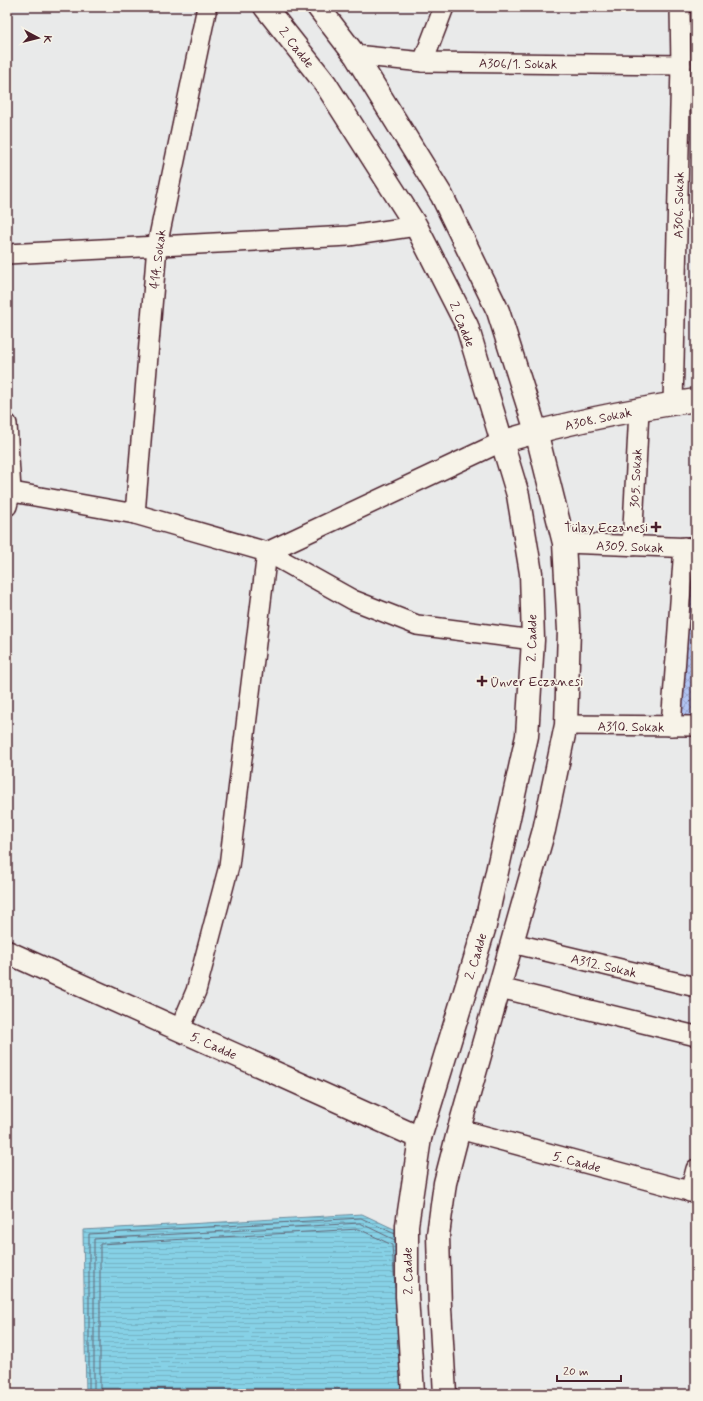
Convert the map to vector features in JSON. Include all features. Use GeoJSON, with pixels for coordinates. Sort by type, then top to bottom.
{"type":"FeatureCollection","features":[{"type":"Feature","properties":{"kind":"main road","name":"2. Cadde"},"geometry":{"type":"LineString","coordinates":[[265,7],[325,83],[416,226],[467,326],[518,495],[531,573],[533,640],[527,736],[485,926],[420,1138],[407,1225],[407,1296],[413,1394]]}},
{"type":"Feature","properties":{"kind":"main road"},"geometry":{"type":"LineString","coordinates":[[318,7],[355,55],[442,196],[498,311],[536,431],[564,543],[569,630],[566,725],[544,830],[445,1183],[438,1235],[440,1308],[445,1394]]}},
{"type":"Feature","properties":{"kind":"main road","name":"A308. Sokak"},"geometry":{"type":"LineString","coordinates":[[501,442],[536,431],[638,410],[696,400]]}},
{"type":"Feature","properties":{"kind":"main road","name":"5. Cadde"},"geometry":{"type":"LineString","coordinates":[[7,952],[420,1138]]}},
{"type":"Feature","properties":{"kind":"street","name":"414. Sokak"},"geometry":{"type":"LineString","coordinates":[[135,514],[157,246],[207,7]]}},
{"type":"Feature","properties":{"kind":"street"},"geometry":{"type":"LineString","coordinates":[[423,62],[444,7]]}},
{"type":"Feature","properties":{"kind":"street","name":"A306. Sokak"},"geometry":{"type":"LineString","coordinates":[[673,404],[680,7]]}},
{"type":"Feature","properties":{"kind":"street","name":"A306/1. Sokak"},"geometry":{"type":"LineString","coordinates":[[355,55],[423,62],[680,65]]}},
{"type":"Feature","properties":{"kind":"street"},"geometry":{"type":"LineString","coordinates":[[7,254],[349,236],[416,226]]}},
{"type":"Feature","properties":{"kind":"street","name":"305. Sokak"},"geometry":{"type":"LineString","coordinates":[[632,546],[638,410]]}},
{"type":"Feature","properties":{"kind":"street"},"geometry":{"type":"LineString","coordinates":[[7,424],[8,496],[135,514],[267,552],[353,600],[417,625],[533,640]]}},
{"type":"Feature","properties":{"kind":"street"},"geometry":{"type":"LineString","coordinates":[[267,552],[501,442]]}},
{"type":"Feature","properties":{"kind":"street","name":"A309. Sokak"},"geometry":{"type":"LineString","coordinates":[[564,543],[690,547]]}},
{"type":"Feature","properties":{"kind":"street"},"geometry":{"type":"LineString","coordinates":[[671,726],[690,547]]}},
{"type":"Feature","properties":{"kind":"street"},"geometry":{"type":"LineString","coordinates":[[180,1029],[196,991],[229,866],[267,552]]}},
{"type":"Feature","properties":{"kind":"street","name":"A310. Sokak"},"geometry":{"type":"LineString","coordinates":[[566,725],[696,726]]}},
{"type":"Feature","properties":{"kind":"street","name":"A312. Sokak"},"geometry":{"type":"LineString","coordinates":[[512,943],[696,987]]}},
{"type":"Feature","properties":{"kind":"street"},"geometry":{"type":"LineString","coordinates":[[500,988],[696,1036]]}},
{"type":"Feature","properties":{"kind":"street","name":"5. Cadde"},"geometry":{"type":"LineString","coordinates":[[459,1129],[693,1193]]}},
{"type":"Feature","properties":{"kind":"street"},"geometry":{"type":"LineString","coordinates":[[693,1193],[696,1169]]}},
{"type":"Feature","properties":{"kind":"water"},"geometry":{"type":"Polygon","coordinates":[[[362,1214],[407,1235],[416,1394],[86,1394],[83,1230],[362,1214]]]}},
{"type":"Feature","properties":{"kind":"building"},"geometry":{"type":"Polygon","coordinates":[[[684,547],[696,548],[696,727],[671,726],[684,547]]]}},
{"type":"Feature","properties":{"kind":"building"},"geometry":{"type":"Polygon","coordinates":[[[684,547],[696,548],[696,727],[671,726],[684,547]]]}},
{"type":"Feature","properties":{"kind":"place","name":"Tülay Eczanesi"},"geometry":{"type":"Point","coordinates":[656,527]}},
{"type":"Feature","properties":{"kind":"place","name":"Ünver Eczanesi"},"geometry":{"type":"Point","coordinates":[482,681]}}]}
